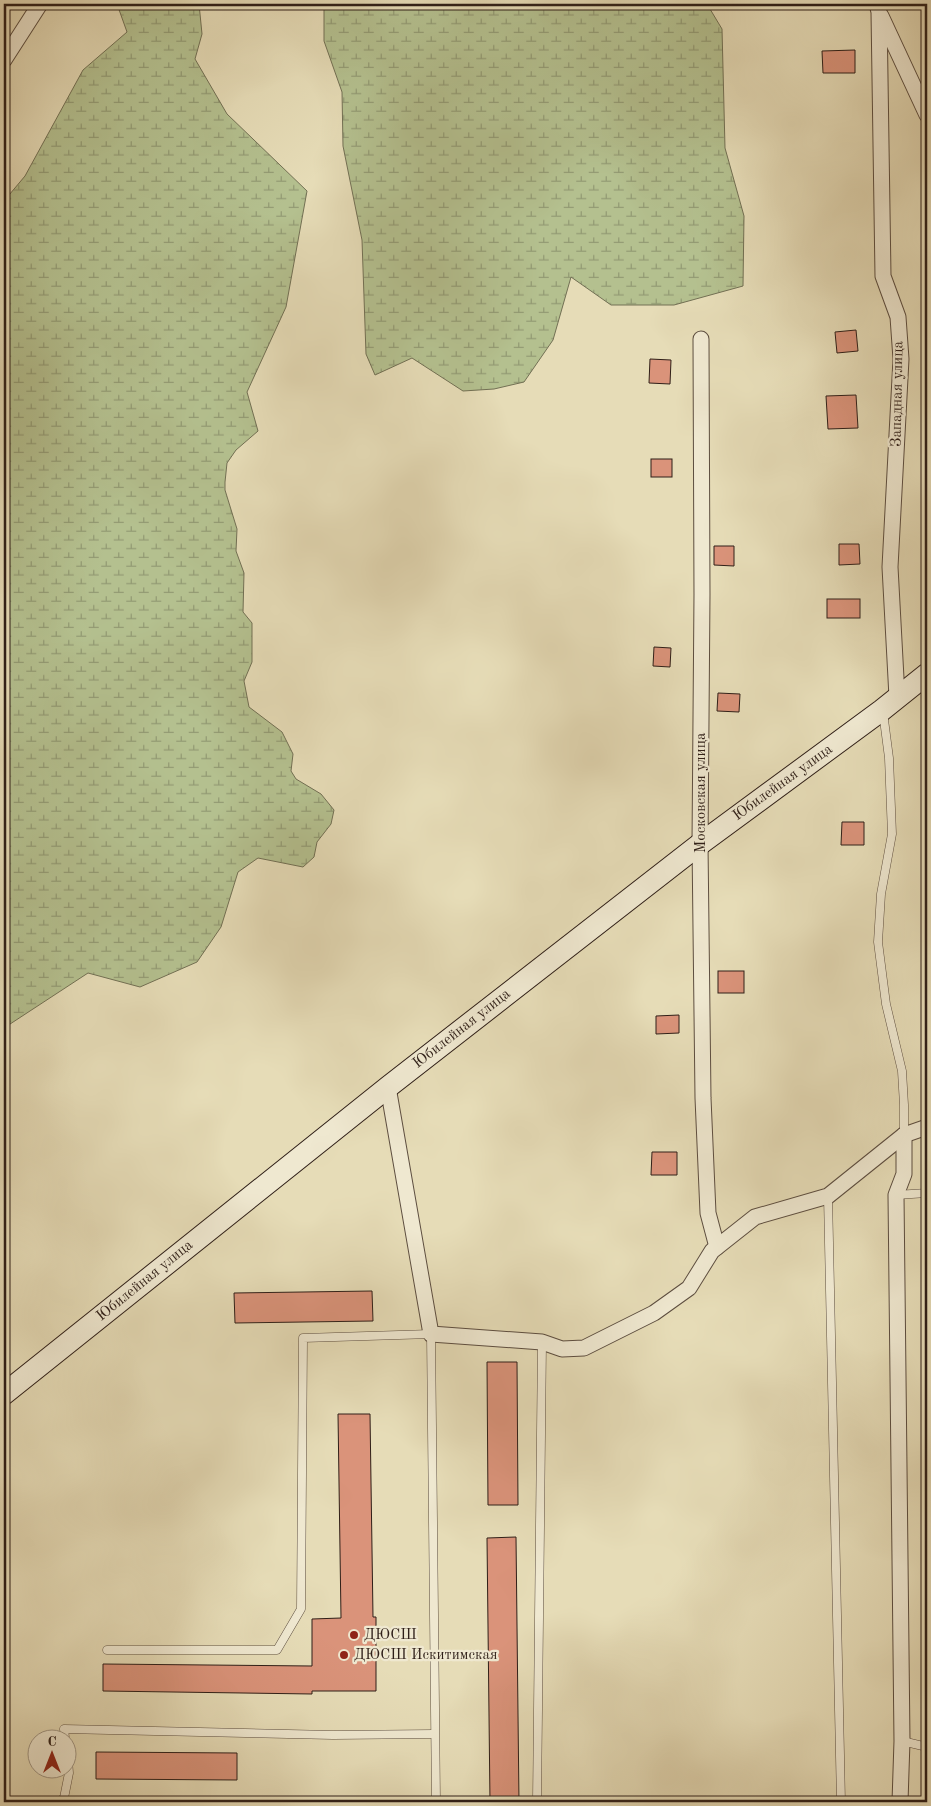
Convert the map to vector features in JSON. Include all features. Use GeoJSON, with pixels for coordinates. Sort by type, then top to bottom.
{"type":"FeatureCollection","features":[{"type":"Feature","properties":{"kind":"main road","name":"Юбилейная улица"},"geometry":{"type":"LineString","coordinates":[[4,1394],[388,1086],[700,844],[890,704],[927,674]]}},
{"type":"Feature","properties":{"kind":"street"},"geometry":{"type":"LineString","coordinates":[[4,60],[40,4]]}},
{"type":"Feature","properties":{"kind":"street"},"geometry":{"type":"LineString","coordinates":[[878,8],[927,115]]}},
{"type":"Feature","properties":{"kind":"street","name":"Западная улица"},"geometry":{"type":"LineString","coordinates":[[878,8],[883,276],[898,317],[901,359],[890,567],[890,704]]}},
{"type":"Feature","properties":{"kind":"street","name":"Московская улица"},"geometry":{"type":"LineString","coordinates":[[701,339],[702,604],[700,844],[703,1098],[708,1213],[717,1247]]}},
{"type":"Feature","properties":{"kind":"street"},"geometry":{"type":"LineString","coordinates":[[388,1086],[431,1334],[542,1342],[562,1348],[584,1348],[654,1314],[689,1288],[712,1251],[756,1217],[828,1196],[904,1135],[927,1127]]}},
{"type":"Feature","properties":{"kind":"street"},"geometry":{"type":"LineString","coordinates":[[900,1802],[902,1741],[896,1195],[904,1174],[904,1135]]}},
{"type":"Feature","properties":{"kind":"lane"},"geometry":{"type":"LineString","coordinates":[[890,704],[889,758],[892,834],[881,894],[878,942],[886,1004],[902,1071],[904,1135]]}},
{"type":"Feature","properties":{"kind":"lane"},"geometry":{"type":"LineString","coordinates":[[896,1195],[927,1194]]}},
{"type":"Feature","properties":{"kind":"lane"},"geometry":{"type":"LineString","coordinates":[[828,1196],[842,1802]]}},
{"type":"Feature","properties":{"kind":"lane"},"geometry":{"type":"LineString","coordinates":[[107,1650],[277,1650],[301,1609],[303,1338],[431,1334],[436,1802]]}},
{"type":"Feature","properties":{"kind":"lane"},"geometry":{"type":"LineString","coordinates":[[537,1802],[542,1342]]}},
{"type":"Feature","properties":{"kind":"lane"},"geometry":{"type":"LineString","coordinates":[[78,1729],[333,1735],[434,1734]]}},
{"type":"Feature","properties":{"kind":"lane"},"geometry":{"type":"LineString","coordinates":[[902,1741],[927,1747]]}},
{"type":"Feature","properties":{"kind":"lane"},"geometry":{"type":"LineString","coordinates":[[58,1802],[64,1798],[68,1778]]}},
{"type":"Feature","properties":{"kind":"green space"},"geometry":{"type":"Polygon","coordinates":[[[117,4],[199,4],[202,34],[195,59],[227,114],[307,191],[286,307],[247,392],[258,431],[236,450],[227,463],[225,490],[237,529],[236,551],[244,573],[243,612],[252,623],[252,662],[244,681],[249,707],[282,732],[293,754],[291,771],[296,779],[321,794],[334,810],[331,824],[317,842],[314,857],[303,867],[258,858],[238,872],[221,927],[197,962],[140,987],[88,973],[4,1028],[4,201],[25,176],[83,70],[127,32],[117,4]]]}},
{"type":"Feature","properties":{"kind":"green space"},"geometry":{"type":"Polygon","coordinates":[[[324,4],[707,4],[722,29],[725,148],[744,216],[743,286],[674,305],[611,305],[571,277],[553,340],[524,382],[494,389],[463,391],[412,358],[375,375],[366,354],[362,240],[343,146],[342,92],[324,41],[324,4]]]}},
{"type":"Feature","properties":{"kind":"building"},"geometry":{"type":"Polygon","coordinates":[[[855,50],[855,73],[823,73],[822,51],[855,50]]]}},
{"type":"Feature","properties":{"kind":"building"},"geometry":{"type":"Polygon","coordinates":[[[856,330],[858,351],[837,353],[835,332],[856,330]]]}},
{"type":"Feature","properties":{"kind":"building"},"geometry":{"type":"Polygon","coordinates":[[[650,359],[671,360],[670,384],[649,383],[650,359]]]}},
{"type":"Feature","properties":{"kind":"building"},"geometry":{"type":"Polygon","coordinates":[[[856,395],[858,428],[828,429],[826,396],[856,395]]]}},
{"type":"Feature","properties":{"kind":"building"},"geometry":{"type":"Polygon","coordinates":[[[651,459],[672,459],[672,477],[651,477],[651,459]]]}},
{"type":"Feature","properties":{"kind":"building"},"geometry":{"type":"Polygon","coordinates":[[[839,544],[859,544],[860,564],[839,565],[839,544]]]}},
{"type":"Feature","properties":{"kind":"building"},"geometry":{"type":"Polygon","coordinates":[[[714,546],[734,546],[734,566],[714,565],[714,546]]]}},
{"type":"Feature","properties":{"kind":"building"},"geometry":{"type":"Polygon","coordinates":[[[827,599],[860,599],[860,618],[827,618],[827,599]]]}},
{"type":"Feature","properties":{"kind":"building"},"geometry":{"type":"Polygon","coordinates":[[[654,647],[671,648],[670,667],[653,666],[654,647]]]}},
{"type":"Feature","properties":{"kind":"building"},"geometry":{"type":"Polygon","coordinates":[[[718,693],[740,694],[739,712],[717,711],[718,693]]]}},
{"type":"Feature","properties":{"kind":"building"},"geometry":{"type":"Polygon","coordinates":[[[842,822],[864,822],[864,845],[841,845],[842,822]]]}},
{"type":"Feature","properties":{"kind":"building"},"geometry":{"type":"Polygon","coordinates":[[[718,971],[744,971],[744,993],[718,993],[718,971]]]}},
{"type":"Feature","properties":{"kind":"building"},"geometry":{"type":"Polygon","coordinates":[[[679,1015],[679,1033],[656,1034],[656,1016],[679,1015]]]}},
{"type":"Feature","properties":{"kind":"building"},"geometry":{"type":"Polygon","coordinates":[[[652,1152],[677,1152],[677,1175],[651,1175],[652,1152]]]}},
{"type":"Feature","properties":{"kind":"building"},"geometry":{"type":"Polygon","coordinates":[[[372,1291],[373,1321],[235,1323],[234,1293],[372,1291]]]}},
{"type":"Feature","properties":{"kind":"building"},"geometry":{"type":"Polygon","coordinates":[[[487,1362],[517,1362],[518,1505],[488,1505],[487,1362]]]}},
{"type":"Feature","properties":{"kind":"building"},"geometry":{"type":"Polygon","coordinates":[[[338,1414],[370,1414],[373,1617],[376,1617],[376,1691],[312,1691],[312,1694],[103,1691],[103,1664],[312,1666],[312,1619],[341,1618],[338,1414]]]}},
{"type":"Feature","properties":{"kind":"building"},"geometry":{"type":"Polygon","coordinates":[[[516,1537],[519,1802],[490,1802],[487,1538],[516,1537]]]}},
{"type":"Feature","properties":{"kind":"building"},"geometry":{"type":"Polygon","coordinates":[[[96,1752],[237,1753],[237,1780],[96,1779],[96,1752]]]}},
{"type":"Feature","properties":{"kind":"place","name":"ДЮСШ"},"geometry":{"type":"Point","coordinates":[354,1635]}},
{"type":"Feature","properties":{"kind":"place","name":"ДЮСШ Искитимская"},"geometry":{"type":"Point","coordinates":[344,1655]}}]}
